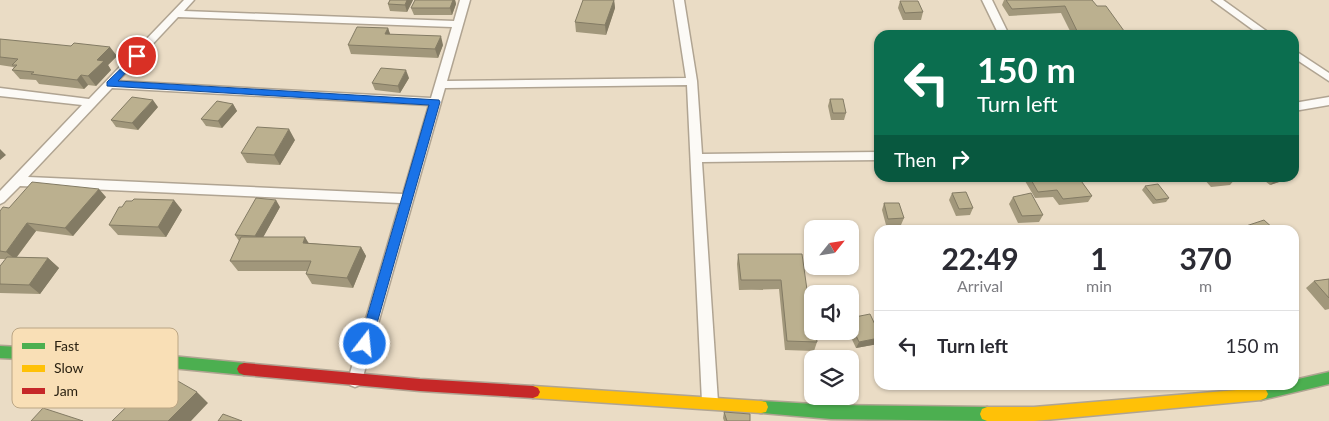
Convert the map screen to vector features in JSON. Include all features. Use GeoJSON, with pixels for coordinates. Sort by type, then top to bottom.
{"type":"FeatureCollection","features":[{"type":"Feature","properties":{"kind":"street"},"geometry":{"type":"LineString","coordinates":[[0,199],[189,0]]}},
{"type":"Feature","properties":{"kind":"street"},"geometry":{"type":"LineString","coordinates":[[355,380],[465,0]]}},
{"type":"Feature","properties":{"kind":"street"},"geometry":{"type":"LineString","coordinates":[[679,0],[692,81],[710,402]]}},
{"type":"Feature","properties":{"kind":"street"},"geometry":{"type":"LineString","coordinates":[[987,0],[1002,30]]}},
{"type":"Feature","properties":{"kind":"street"},"geometry":{"type":"LineString","coordinates":[[1217,0],[1260,30]]}},
{"type":"Feature","properties":{"kind":"street"},"geometry":{"type":"LineString","coordinates":[[176,14],[458,24]]}},
{"type":"Feature","properties":{"kind":"street"},"geometry":{"type":"LineString","coordinates":[[1299,57],[1329,78]]}},
{"type":"Feature","properties":{"kind":"street"},"geometry":{"type":"LineString","coordinates":[[440,85],[692,81]]}},
{"type":"Feature","properties":{"kind":"street"},"geometry":{"type":"LineString","coordinates":[[110,84],[435,102]]}},
{"type":"Feature","properties":{"kind":"street"},"geometry":{"type":"LineString","coordinates":[[0,92],[93,103]]}},
{"type":"Feature","properties":{"kind":"street"},"geometry":{"type":"LineString","coordinates":[[1299,106],[1329,100]]}},
{"type":"Feature","properties":{"kind":"street"},"geometry":{"type":"LineString","coordinates":[[696,158],[874,156]]}},
{"type":"Feature","properties":{"kind":"street"},"geometry":{"type":"LineString","coordinates":[[18,181],[407,199]]}},
{"type":"Feature","properties":{"kind":"street"},"geometry":{"type":"LineString","coordinates":[[178,363],[355,380],[710,402],[831,412],[1034,414],[1267,393],[1279,390]]}},
{"type":"Feature","properties":{"kind":"street"},"geometry":{"type":"LineString","coordinates":[[1299,385],[1329,378]]}},
{"type":"Feature","properties":{"kind":"building"},"geometry":{"type":"Polygon","coordinates":[[[390,0],[407,0],[405,5],[388,4],[390,0]]]}},
{"type":"Feature","properties":{"kind":"building"},"geometry":{"type":"Polygon","coordinates":[[[415,0],[453,0],[450,8],[411,8],[415,0]]]}},
{"type":"Feature","properties":{"kind":"building"},"geometry":{"type":"Polygon","coordinates":[[[583,0],[614,0],[605,25],[575,22],[583,0]]]}},
{"type":"Feature","properties":{"kind":"building"},"geometry":{"type":"Polygon","coordinates":[[[1006,0],[1092,0],[1097,6],[1106,6],[1123,30],[1077,30],[1065,6],[1012,9],[1006,0]]]}},
{"type":"Feature","properties":{"kind":"building"},"geometry":{"type":"Polygon","coordinates":[[[900,1],[918,1],[923,12],[905,13],[900,1]]]}},
{"type":"Feature","properties":{"kind":"building"},"geometry":{"type":"Polygon","coordinates":[[[357,27],[388,28],[385,34],[441,36],[435,49],[348,45],[357,27]]]}},
{"type":"Feature","properties":{"kind":"building"},"geometry":{"type":"Polygon","coordinates":[[[0,39],[71,46],[74,43],[110,47],[97,60],[104,61],[88,76],[81,75],[77,80],[12,70],[17,65],[12,65],[18,59],[0,57],[0,39]]]}},
{"type":"Feature","properties":{"kind":"building"},"geometry":{"type":"Polygon","coordinates":[[[381,68],[406,70],[398,86],[372,83],[381,68]]]}},
{"type":"Feature","properties":{"kind":"building"},"geometry":{"type":"Polygon","coordinates":[[[132,97],[153,100],[132,123],[111,120],[132,97]]]}},
{"type":"Feature","properties":{"kind":"building"},"geometry":{"type":"Polygon","coordinates":[[[830,99],[843,99],[846,113],[833,113],[830,99]]]}},
{"type":"Feature","properties":{"kind":"building"},"geometry":{"type":"Polygon","coordinates":[[[217,101],[233,104],[218,121],[201,119],[217,101]]]}},
{"type":"Feature","properties":{"kind":"building"},"geometry":{"type":"Polygon","coordinates":[[[257,127],[289,129],[274,155],[241,153],[257,127]]]}},
{"type":"Feature","properties":{"kind":"building"},"geometry":{"type":"Polygon","coordinates":[[[32,182],[99,189],[65,228],[27,223],[6,252],[0,251],[0,211],[3,207],[9,208],[32,182]]]}},
{"type":"Feature","properties":{"kind":"building"},"geometry":{"type":"Polygon","coordinates":[[[1032,182],[1082,182],[1092,196],[1063,199],[1057,190],[1038,192],[1032,182]]]}},
{"type":"Feature","properties":{"kind":"building"},"geometry":{"type":"Polygon","coordinates":[[[1158,184],[1169,198],[1156,200],[1145,186],[1158,184]]]}},
{"type":"Feature","properties":{"kind":"building"},"geometry":{"type":"Polygon","coordinates":[[[966,192],[973,208],[959,209],[952,193],[966,192]]]}},
{"type":"Feature","properties":{"kind":"building"},"geometry":{"type":"Polygon","coordinates":[[[1031,193],[1043,215],[1022,216],[1013,197],[1031,193]]]}},
{"type":"Feature","properties":{"kind":"building"},"geometry":{"type":"Polygon","coordinates":[[[256,198],[276,200],[255,236],[235,235],[256,198]]]}},
{"type":"Feature","properties":{"kind":"building"},"geometry":{"type":"Polygon","coordinates":[[[134,199],[174,200],[158,227],[109,225],[119,207],[122,207],[126,201],[134,199]]]}},
{"type":"Feature","properties":{"kind":"building"},"geometry":{"type":"Polygon","coordinates":[[[884,203],[899,203],[904,218],[888,219],[884,203]]]}},
{"type":"Feature","properties":{"kind":"building"},"geometry":{"type":"Polygon","coordinates":[[[1264,220],[1270,225],[1249,225],[1264,220]]]}},
{"type":"Feature","properties":{"kind":"building"},"geometry":{"type":"Polygon","coordinates":[[[241,237],[305,237],[303,243],[361,247],[347,278],[306,274],[311,261],[230,261],[241,237]]]}},
{"type":"Feature","properties":{"kind":"building"},"geometry":{"type":"Polygon","coordinates":[[[738,254],[802,254],[806,285],[804,285],[804,340],[817,340],[817,342],[787,341],[781,280],[741,280],[738,254]]]}},
{"type":"Feature","properties":{"kind":"building"},"geometry":{"type":"Polygon","coordinates":[[[7,257],[48,258],[29,285],[0,284],[0,266],[7,257]]]}},
{"type":"Feature","properties":{"kind":"building"},"geometry":{"type":"Polygon","coordinates":[[[1329,279],[1329,298],[1314,281],[1329,279]]]}},
{"type":"Feature","properties":{"kind":"building"},"geometry":{"type":"Polygon","coordinates":[[[870,314],[874,322],[874,339],[859,342],[859,316],[870,314]]]}},
{"type":"Feature","properties":{"kind":"building"},"geometry":{"type":"Polygon","coordinates":[[[178,381],[197,392],[168,421],[112,421],[125,408],[178,408],[178,381]]]}},
{"type":"Feature","properties":{"kind":"building"},"geometry":{"type":"Polygon","coordinates":[[[43,408],[83,421],[31,421],[43,408]]]}},
{"type":"Feature","properties":{"kind":"building"},"geometry":{"type":"Polygon","coordinates":[[[724,412],[750,414],[750,421],[727,421],[724,412]]]}},
{"type":"Feature","properties":{"kind":"building"},"geometry":{"type":"Polygon","coordinates":[[[223,414],[242,421],[218,421],[223,414]]]}},
{"type":"Feature","properties":{"kind":"traffic: fast"},"geometry":{"type":"LineString","coordinates":[[0,352],[12,353]]}},
{"type":"Feature","properties":{"kind":"traffic: fast"},"geometry":{"type":"LineString","coordinates":[[178,363],[244,369]]}},
{"type":"Feature","properties":{"kind":"traffic: fast"},"geometry":{"type":"LineString","coordinates":[[1299,385],[1329,378]]}},
{"type":"Feature","properties":{"kind":"traffic: fast"},"geometry":{"type":"LineString","coordinates":[[1261,394],[1278,390]]}},
{"type":"Feature","properties":{"kind":"traffic: fast"},"geometry":{"type":"LineString","coordinates":[[761,407],[831,412],[987,414]]}},
{"type":"Feature","properties":{"kind":"traffic: slow"},"geometry":{"type":"LineString","coordinates":[[533,392],[761,407]]}},
{"type":"Feature","properties":{"kind":"traffic: slow"},"geometry":{"type":"LineString","coordinates":[[987,414],[1034,414],[1261,394]]}},
{"type":"Feature","properties":{"kind":"traffic: jam"},"geometry":{"type":"LineString","coordinates":[[244,369],[420,385],[533,392]]}},
{"type":"Feature","properties":{"kind":"route"},"geometry":{"type":"LineString","coordinates":[[137,56],[110,84],[435,102],[365,344]]}}]}
